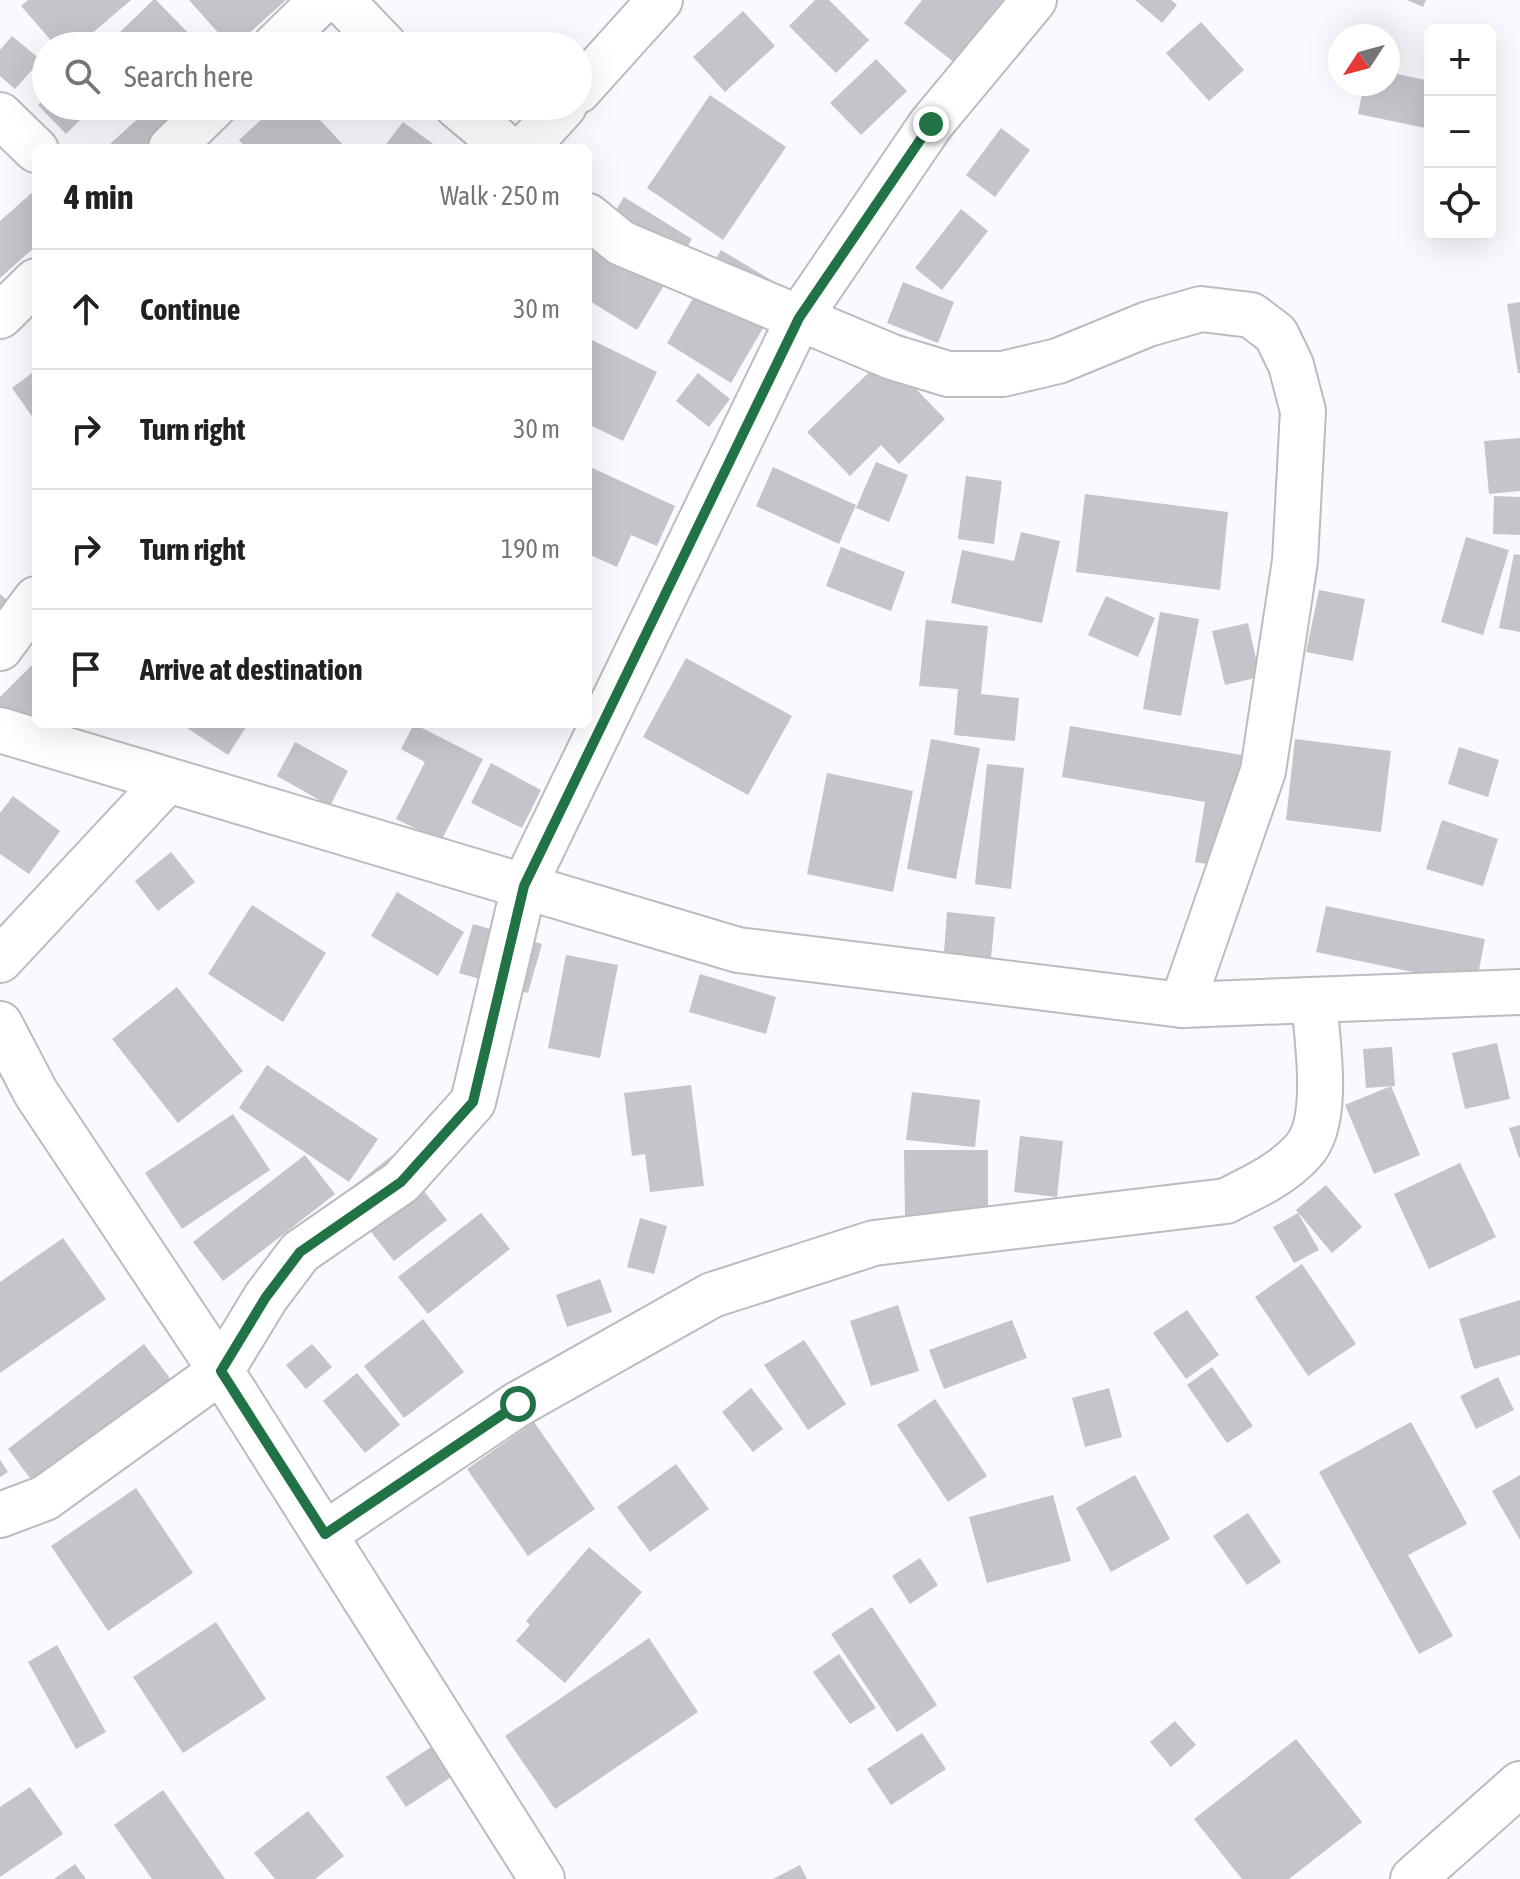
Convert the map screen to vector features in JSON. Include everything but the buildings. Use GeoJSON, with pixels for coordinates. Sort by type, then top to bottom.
{"type":"FeatureCollection","features":[{"type":"Feature","properties":{"kind":"street"},"geometry":{"type":"LineString","coordinates":[[289,32],[322,0]]}},
{"type":"Feature","properties":{"kind":"street"},"geometry":{"type":"LineString","coordinates":[[341,0],[372,32]]}},
{"type":"Feature","properties":{"kind":"street"},"geometry":{"type":"LineString","coordinates":[[592,75],[660,0]]}},
{"type":"Feature","properties":{"kind":"street"},"geometry":{"type":"LineString","coordinates":[[0,1515],[45,1498],[221,1371],[266,1297],[300,1252],[401,1182],[473,1102],[524,886],[799,318],[931,124],[1034,0]]}},
{"type":"Feature","properties":{"kind":"street"},"geometry":{"type":"LineString","coordinates":[[0,115],[32,146]]}},
{"type":"Feature","properties":{"kind":"street"},"geometry":{"type":"LineString","coordinates":[[175,144],[200,120]]}},
{"type":"Feature","properties":{"kind":"street"},"geometry":{"type":"LineString","coordinates":[[474,120],[502,144]]}},
{"type":"Feature","properties":{"kind":"street"},"geometry":{"type":"LineString","coordinates":[[530,144],[551,120]]}},
{"type":"Feature","properties":{"kind":"street"},"geometry":{"type":"LineString","coordinates":[[592,219],[621,243],[892,357],[948,374],[1003,374],[1058,361],[1148,324],[1201,309],[1251,315],[1276,334],[1291,365],[1303,411],[1295,561],[1263,771],[1182,1005]]}},
{"type":"Feature","properties":{"kind":"street"},"geometry":{"type":"LineString","coordinates":[[0,316],[32,285]]}},
{"type":"Feature","properties":{"kind":"street"},"geometry":{"type":"LineString","coordinates":[[0,648],[32,604]]}},
{"type":"Feature","properties":{"kind":"street"},"geometry":{"type":"LineString","coordinates":[[0,730],[738,950],[1182,1005],[1520,992]]}},
{"type":"Feature","properties":{"kind":"street"},"geometry":{"type":"LineString","coordinates":[[0,960],[167,781]]}},
{"type":"Feature","properties":{"kind":"street"},"geometry":{"type":"LineString","coordinates":[[325,1534],[518,1404],[712,1295],[874,1243],[1226,1201],[1264,1182],[1305,1150],[1321,1103],[1314,1001]]}},
{"type":"Feature","properties":{"kind":"street"},"geometry":{"type":"LineString","coordinates":[[0,1024],[36,1093],[221,1371],[542,1879]]}},
{"type":"Feature","properties":{"kind":"street"},"geometry":{"type":"LineString","coordinates":[[1413,1879],[1520,1784]]}},
{"type":"Feature","properties":{"kind":"route"},"geometry":{"type":"LineString","coordinates":[[518,1404],[325,1534],[221,1371],[266,1297],[300,1252],[401,1182],[473,1102],[524,886],[799,318],[931,124]]}}]}
